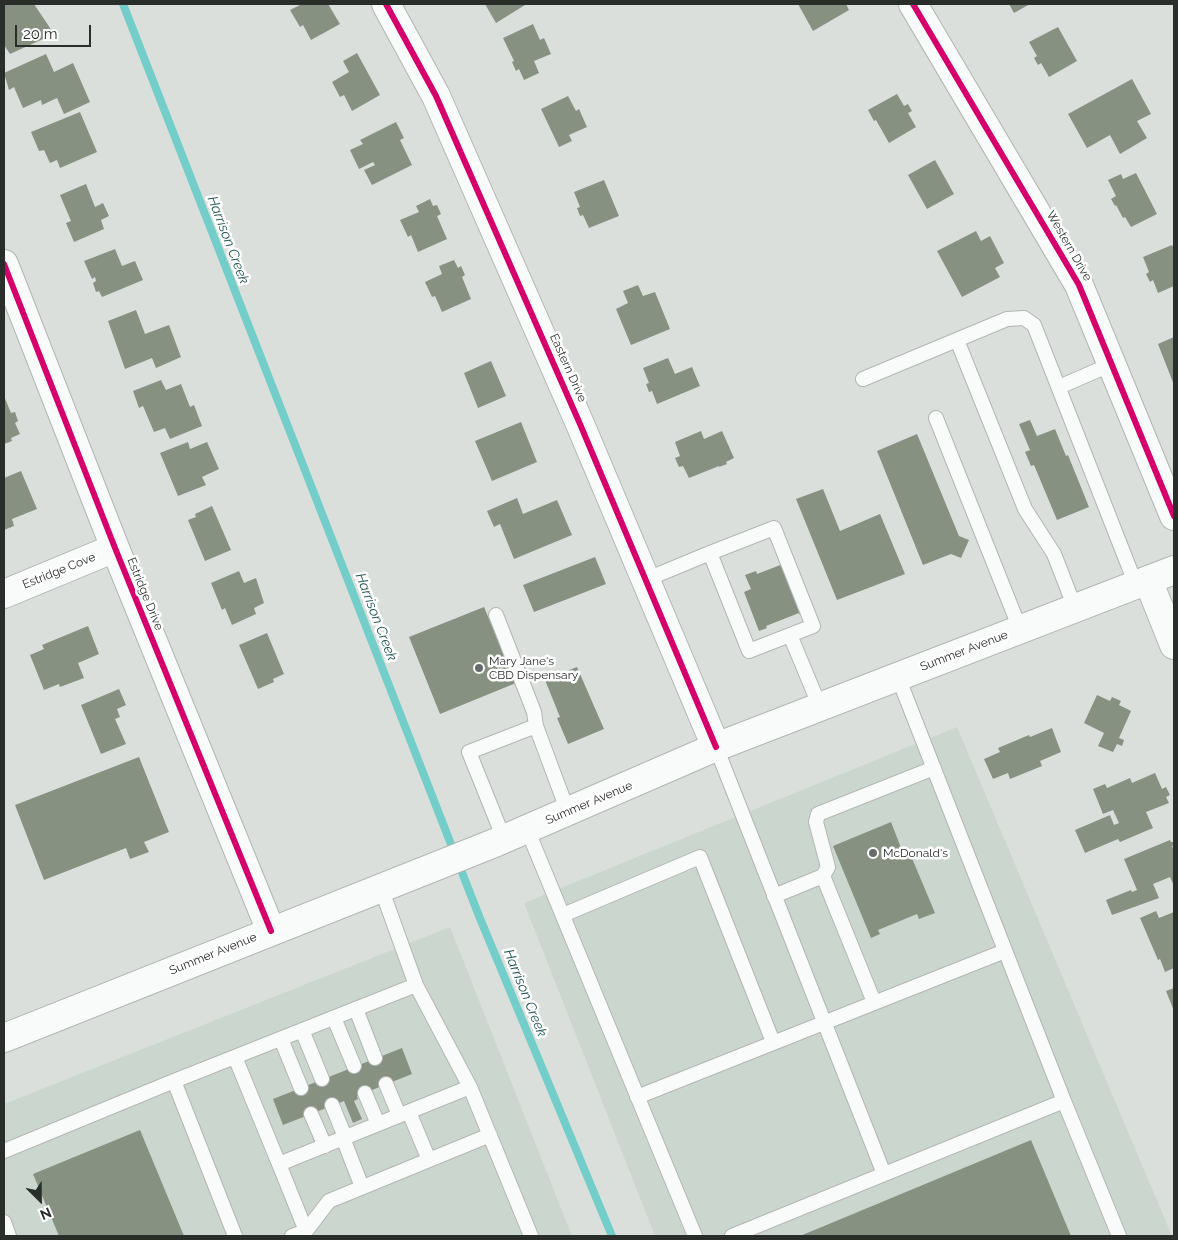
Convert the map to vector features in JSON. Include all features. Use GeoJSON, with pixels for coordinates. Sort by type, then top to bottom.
{"type":"FeatureCollection","features":[{"type":"Feature","properties":{"kind":"street","name":"Eastern Drive"},"geometry":{"type":"LineString","coordinates":[[386,4],[436,96],[580,424],[716,747]]}},
{"type":"Feature","properties":{"kind":"street","name":"Western Drive"},"geometry":{"type":"LineString","coordinates":[[913,4],[1079,285],[1112,364],[1169,486],[1174,516]]}},
{"type":"Feature","properties":{"kind":"street","name":"Estridge Drive"},"geometry":{"type":"LineString","coordinates":[[4,264],[115,548],[271,930]]}},
{"type":"Feature","properties":{"kind":"street","name":"Estridge Cove"},"geometry":{"type":"LineString","coordinates":[[4,594],[115,548]]}},
{"type":"Feature","properties":{"kind":"street","name":"Summer Avenue"},"geometry":{"type":"LineString","coordinates":[[4,1038],[271,930],[509,837],[716,747],[1174,570]]}},
{"type":"Feature","properties":{"kind":"street"},"geometry":{"type":"LineString","coordinates":[[1142,582],[1174,645]]}},
{"type":"Feature","properties":{"kind":"lane"},"geometry":{"type":"LineString","coordinates":[[863,379],[1006,319],[1024,318],[1034,325],[1142,582]]}},
{"type":"Feature","properties":{"kind":"lane"},"geometry":{"type":"LineString","coordinates":[[957,340],[1025,509],[1054,554],[1075,608]]}},
{"type":"Feature","properties":{"kind":"lane"},"geometry":{"type":"LineString","coordinates":[[1059,387],[1112,364]]}},
{"type":"Feature","properties":{"kind":"lane"},"geometry":{"type":"LineString","coordinates":[[936,418],[1020,629]]}},
{"type":"Feature","properties":{"kind":"lane"},"geometry":{"type":"LineString","coordinates":[[645,580],[710,553],[774,528],[813,626],[749,651],[710,553]]}},
{"type":"Feature","properties":{"kind":"lane"},"geometry":{"type":"LineString","coordinates":[[496,615],[534,712],[536,726],[568,812]]}},
{"type":"Feature","properties":{"kind":"lane"},"geometry":{"type":"LineString","coordinates":[[790,635],[820,706]]}},
{"type":"Feature","properties":{"kind":"lane"},"geometry":{"type":"LineString","coordinates":[[898,677],[1064,1101],[1120,1236]]}},
{"type":"Feature","properties":{"kind":"lane"},"geometry":{"type":"LineString","coordinates":[[536,726],[469,752],[509,837],[563,915],[695,1236]]}},
{"type":"Feature","properties":{"kind":"lane"},"geometry":{"type":"LineString","coordinates":[[716,747],[884,1174]]}},
{"type":"Feature","properties":{"kind":"lane"},"geometry":{"type":"LineString","coordinates":[[774,896],[823,876],[828,867],[816,822],[818,814],[934,768]]}},
{"type":"Feature","properties":{"kind":"lane"},"geometry":{"type":"LineString","coordinates":[[563,915],[700,857],[773,1042]]}},
{"type":"Feature","properties":{"kind":"lane"},"geometry":{"type":"LineString","coordinates":[[823,876],[874,1002]]}},
{"type":"Feature","properties":{"kind":"lane"},"geometry":{"type":"LineString","coordinates":[[381,888],[416,985],[470,1087],[531,1236]]}},
{"type":"Feature","properties":{"kind":"lane"},"geometry":{"type":"LineString","coordinates":[[637,1097],[1005,951]]}},
{"type":"Feature","properties":{"kind":"lane"},"geometry":{"type":"LineString","coordinates":[[4,1151],[416,985]]}},
{"type":"Feature","properties":{"kind":"lane"},"geometry":{"type":"LineString","coordinates":[[356,1009],[376,1058]]}},
{"type":"Feature","properties":{"kind":"lane"},"geometry":{"type":"LineString","coordinates":[[334,1018],[354,1066]]}},
{"type":"Feature","properties":{"kind":"lane"},"geometry":{"type":"LineString","coordinates":[[302,1030],[322,1079]]}},
{"type":"Feature","properties":{"kind":"lane"},"geometry":{"type":"LineString","coordinates":[[281,1039],[301,1088]]}},
{"type":"Feature","properties":{"kind":"lane"},"geometry":{"type":"LineString","coordinates":[[235,1057],[306,1231]]}},
{"type":"Feature","properties":{"kind":"lane"},"geometry":{"type":"LineString","coordinates":[[174,1082],[235,1236]]}},
{"type":"Feature","properties":{"kind":"lane"},"geometry":{"type":"LineString","coordinates":[[386,1084],[429,1160]]}},
{"type":"Feature","properties":{"kind":"lane"},"geometry":{"type":"LineString","coordinates":[[279,1164],[470,1087]]}},
{"type":"Feature","properties":{"kind":"lane"},"geometry":{"type":"LineString","coordinates":[[365,1093],[378,1124]]}},
{"type":"Feature","properties":{"kind":"lane"},"geometry":{"type":"LineString","coordinates":[[732,1236],[1064,1101]]}},
{"type":"Feature","properties":{"kind":"lane"},"geometry":{"type":"LineString","coordinates":[[332,1105],[362,1187]]}},
{"type":"Feature","properties":{"kind":"lane"},"geometry":{"type":"LineString","coordinates":[[311,1114],[325,1146]]}},
{"type":"Feature","properties":{"kind":"lane"},"geometry":{"type":"LineString","coordinates":[[292,1236],[306,1231],[329,1201],[490,1135]]}},
{"type":"Feature","properties":{"kind":"lane"},"geometry":{"type":"LineString","coordinates":[[4,1222],[10,1236]]}},
{"type":"Feature","properties":{"kind":"shaded area"},"geometry":{"type":"Polygon","coordinates":[[[957,727],[1172,1236],[655,1236],[524,903],[957,727]]]}},
{"type":"Feature","properties":{"kind":"shaded area"},"geometry":{"type":"Polygon","coordinates":[[[450,927],[572,1236],[4,1236],[4,1104],[450,927]]]}},
{"type":"Feature","properties":{"kind":"building"},"geometry":{"type":"Polygon","coordinates":[[[4,4],[34,4],[54,34],[10,54],[4,45],[4,4]]]}},
{"type":"Feature","properties":{"kind":"building"},"geometry":{"type":"Polygon","coordinates":[[[302,4],[328,4],[340,24],[311,40],[303,25],[300,27],[290,10],[302,4]]]}},
{"type":"Feature","properties":{"kind":"building"},"geometry":{"type":"Polygon","coordinates":[[[485,4],[524,4],[525,5],[496,23],[485,4]]]}},
{"type":"Feature","properties":{"kind":"building"},"geometry":{"type":"Polygon","coordinates":[[[798,4],[846,4],[849,10],[813,31],[798,4]]]}},
{"type":"Feature","properties":{"kind":"building"},"geometry":{"type":"Polygon","coordinates":[[[1009,4],[1030,4],[1014,13],[1009,4]]]}},
{"type":"Feature","properties":{"kind":"building"},"geometry":{"type":"Polygon","coordinates":[[[533,24],[540,40],[544,38],[551,54],[534,61],[539,73],[524,80],[519,69],[516,71],[512,62],[514,61],[503,38],[533,24]]]}},
{"type":"Feature","properties":{"kind":"building"},"geometry":{"type":"Polygon","coordinates":[[[1058,27],[1077,61],[1049,77],[1041,63],[1038,65],[1034,58],[1037,56],[1029,42],[1058,27]]]}},
{"type":"Feature","properties":{"kind":"building"},"geometry":{"type":"Polygon","coordinates":[[[357,53],[380,95],[352,111],[344,95],[340,97],[332,82],[349,72],[343,61],[357,53]]]}},
{"type":"Feature","properties":{"kind":"building"},"geometry":{"type":"Polygon","coordinates":[[[46,54],[54,72],[73,63],[90,102],[64,114],[57,98],[42,105],[41,100],[23,108],[14,87],[9,90],[4,73],[46,54]]]}},
{"type":"Feature","properties":{"kind":"building"},"geometry":{"type":"Polygon","coordinates":[[[1132,79],[1151,114],[1137,121],[1147,138],[1120,154],[1110,135],[1087,148],[1068,114],[1132,79]]]}},
{"type":"Feature","properties":{"kind":"building"},"geometry":{"type":"Polygon","coordinates":[[[897,94],[904,106],[908,104],[912,111],[908,113],[916,127],[889,143],[868,110],[897,94]]]}},
{"type":"Feature","properties":{"kind":"building"},"geometry":{"type":"Polygon","coordinates":[[[568,96],[576,111],[579,109],[587,127],[569,135],[572,141],[559,147],[541,109],[568,96]]]}},
{"type":"Feature","properties":{"kind":"building"},"geometry":{"type":"Polygon","coordinates":[[[80,112],[97,152],[60,168],[57,160],[50,163],[44,150],[39,151],[31,132],[80,112]]]}},
{"type":"Feature","properties":{"kind":"building"},"geometry":{"type":"Polygon","coordinates":[[[396,122],[404,138],[400,140],[412,165],[372,185],[364,170],[375,165],[373,162],[359,169],[350,150],[363,144],[360,140],[396,122]]]}},
{"type":"Feature","properties":{"kind":"building"},"geometry":{"type":"Polygon","coordinates":[[[935,160],[954,194],[927,209],[908,175],[935,160]]]}},
{"type":"Feature","properties":{"kind":"building"},"geometry":{"type":"Polygon","coordinates":[[[1136,173],[1157,214],[1131,227],[1111,199],[1116,196],[1108,180],[1121,174],[1123,179],[1136,173]]]}},
{"type":"Feature","properties":{"kind":"building"},"geometry":{"type":"Polygon","coordinates":[[[604,180],[619,216],[589,228],[583,215],[580,216],[577,208],[580,207],[574,192],[604,180]]]}},
{"type":"Feature","properties":{"kind":"building"},"geometry":{"type":"Polygon","coordinates":[[[86,184],[95,207],[103,203],[109,216],[101,220],[104,229],[74,242],[66,223],[71,221],[60,195],[86,184]]]}},
{"type":"Feature","properties":{"kind":"building"},"geometry":{"type":"Polygon","coordinates":[[[430,199],[433,206],[437,205],[441,214],[437,216],[447,239],[418,252],[411,235],[408,237],[400,220],[419,212],[416,206],[430,199]]]}},
{"type":"Feature","properties":{"kind":"building"},"geometry":{"type":"Polygon","coordinates":[[[976,231],[981,241],[990,236],[1004,263],[995,268],[1000,277],[962,297],[937,251],[976,231]]]}},
{"type":"Feature","properties":{"kind":"building"},"geometry":{"type":"Polygon","coordinates":[[[1172,245],[1174,249],[1174,286],[1158,293],[1153,280],[1150,282],[1146,274],[1149,272],[1143,257],[1172,245]]]}},
{"type":"Feature","properties":{"kind":"building"},"geometry":{"type":"Polygon","coordinates":[[[115,249],[122,266],[135,261],[143,280],[102,297],[99,291],[96,292],[93,283],[96,281],[95,277],[92,279],[84,261],[115,249]]]}},
{"type":"Feature","properties":{"kind":"building"},"geometry":{"type":"Polygon","coordinates":[[[454,260],[458,268],[461,266],[465,275],[462,277],[471,299],[442,312],[435,296],[432,297],[425,282],[442,274],[439,266],[454,260]]]}},
{"type":"Feature","properties":{"kind":"building"},"geometry":{"type":"Polygon","coordinates":[[[638,285],[643,296],[655,292],[670,329],[631,345],[616,309],[628,303],[623,291],[638,285]]]}},
{"type":"Feature","properties":{"kind":"building"},"geometry":{"type":"Polygon","coordinates":[[[136,310],[145,334],[169,325],[181,357],[156,368],[152,358],[125,369],[108,321],[136,310]]]}},
{"type":"Feature","properties":{"kind":"building"},"geometry":{"type":"Polygon","coordinates":[[[1174,337],[1174,385],[1158,344],[1174,337]]]}},
{"type":"Feature","properties":{"kind":"building"},"geometry":{"type":"Polygon","coordinates":[[[668,358],[675,374],[692,367],[700,386],[657,404],[652,391],[649,392],[646,384],[649,383],[643,368],[668,358]]]}},
{"type":"Feature","properties":{"kind":"building"},"geometry":{"type":"Polygon","coordinates":[[[491,361],[506,396],[478,408],[464,373],[491,361]]]}},
{"type":"Feature","properties":{"kind":"building"},"geometry":{"type":"Polygon","coordinates":[[[161,380],[166,390],[181,384],[190,407],[194,405],[202,426],[170,439],[165,428],[154,432],[143,406],[139,408],[133,391],[161,380]]]}},
{"type":"Feature","properties":{"kind":"building"},"geometry":{"type":"Polygon","coordinates":[[[4,396],[11,413],[15,412],[18,421],[15,423],[20,434],[11,438],[12,441],[4,444],[4,396]]]}},
{"type":"Feature","properties":{"kind":"building"},"geometry":{"type":"Polygon","coordinates":[[[1030,420],[1037,436],[1055,429],[1066,456],[1068,455],[1089,507],[1057,520],[1034,465],[1031,466],[1025,452],[1030,450],[1019,424],[1030,420]]]}},
{"type":"Feature","properties":{"kind":"building"},"geometry":{"type":"Polygon","coordinates":[[[521,422],[537,462],[492,481],[475,441],[521,422]]]}},
{"type":"Feature","properties":{"kind":"building"},"geometry":{"type":"Polygon","coordinates":[[[701,431],[704,439],[722,431],[734,458],[726,462],[727,464],[689,478],[683,466],[679,467],[675,458],[680,456],[675,442],[701,431]]]}},
{"type":"Feature","properties":{"kind":"building"},"geometry":{"type":"Polygon","coordinates":[[[917,434],[959,536],[969,540],[961,558],[951,554],[923,565],[877,451],[917,434]]]}},
{"type":"Feature","properties":{"kind":"building"},"geometry":{"type":"Polygon","coordinates":[[[188,442],[190,449],[207,442],[219,469],[202,477],[206,485],[178,496],[160,453],[188,442]]]}},
{"type":"Feature","properties":{"kind":"building"},"geometry":{"type":"Polygon","coordinates":[[[21,471],[37,509],[12,519],[14,526],[4,530],[4,478],[21,471]]]}},
{"type":"Feature","properties":{"kind":"building"},"geometry":{"type":"Polygon","coordinates":[[[823,489],[840,531],[880,514],[905,574],[837,600],[796,499],[823,489]]]}},
{"type":"Feature","properties":{"kind":"building"},"geometry":{"type":"Polygon","coordinates":[[[517,498],[523,514],[557,500],[572,535],[514,559],[500,524],[494,527],[487,511],[517,498]]]}},
{"type":"Feature","properties":{"kind":"building"},"geometry":{"type":"Polygon","coordinates":[[[212,506],[231,550],[205,561],[188,520],[196,517],[195,514],[212,506]]]}},
{"type":"Feature","properties":{"kind":"building"},"geometry":{"type":"Polygon","coordinates":[[[595,557],[606,584],[534,612],[523,585],[595,557]]]}},
{"type":"Feature","properties":{"kind":"building"},"geometry":{"type":"Polygon","coordinates":[[[783,564],[803,614],[800,615],[799,613],[766,626],[767,628],[759,631],[744,592],[751,589],[745,575],[756,571],[757,574],[783,564]]]}},
{"type":"Feature","properties":{"kind":"building"},"geometry":{"type":"Polygon","coordinates":[[[239,571],[244,583],[256,578],[264,603],[254,608],[256,614],[232,625],[225,608],[222,610],[211,583],[239,571]]]}},
{"type":"Feature","properties":{"kind":"building"},"geometry":{"type":"Polygon","coordinates":[[[484,607],[516,683],[440,714],[409,637],[484,607]]]}},
{"type":"Feature","properties":{"kind":"building"},"geometry":{"type":"Polygon","coordinates":[[[88,626],[99,654],[78,663],[84,678],[60,687],[59,684],[44,690],[30,655],[44,649],[42,645],[88,626]]]}},
{"type":"Feature","properties":{"kind":"building"},"geometry":{"type":"Polygon","coordinates":[[[267,633],[284,674],[273,679],[274,682],[258,689],[239,645],[267,633]]]}},
{"type":"Feature","properties":{"kind":"building"},"geometry":{"type":"Polygon","coordinates":[[[577,667],[604,729],[568,744],[557,718],[560,717],[545,680],[577,667]]]}},
{"type":"Feature","properties":{"kind":"building"},"geometry":{"type":"Polygon","coordinates":[[[119,689],[126,705],[117,709],[120,717],[115,719],[126,744],[101,754],[81,705],[119,689]]]}},
{"type":"Feature","properties":{"kind":"building"},"geometry":{"type":"Polygon","coordinates":[[[1097,695],[1110,701],[1112,697],[1121,701],[1119,705],[1131,711],[1119,738],[1124,740],[1122,746],[1117,744],[1113,752],[1098,746],[1104,733],[1084,723],[1097,695]]]}},
{"type":"Feature","properties":{"kind":"building"},"geometry":{"type":"Polygon","coordinates":[[[1052,728],[1061,752],[1040,761],[1042,766],[1010,779],[1008,773],[993,779],[984,759],[1000,752],[998,748],[1052,728]]]}},
{"type":"Feature","properties":{"kind":"building"},"geometry":{"type":"Polygon","coordinates":[[[139,757],[169,832],[144,842],[149,852],[130,859],[126,848],[44,880],[15,805],[139,757]]]}},
{"type":"Feature","properties":{"kind":"building"},"geometry":{"type":"Polygon","coordinates":[[[1155,773],[1162,789],[1166,787],[1170,795],[1166,797],[1169,803],[1146,812],[1153,828],[1120,842],[1118,839],[1085,853],[1075,830],[1110,815],[1114,825],[1119,823],[1113,810],[1103,814],[1093,789],[1105,784],[1107,788],[1130,778],[1132,783],[1155,773]]]}},
{"type":"Feature","properties":{"kind":"building"},"geometry":{"type":"Polygon","coordinates":[[[891,822],[903,853],[909,851],[935,913],[919,919],[917,914],[878,930],[880,934],[871,938],[833,846],[891,822]]]}},
{"type":"Feature","properties":{"kind":"building"},"geometry":{"type":"Polygon","coordinates":[[[1170,840],[1174,845],[1172,846],[1174,851],[1174,886],[1170,877],[1153,884],[1159,898],[1112,915],[1106,900],[1131,890],[1132,892],[1137,890],[1124,859],[1170,840]]]}},
{"type":"Feature","properties":{"kind":"building"},"geometry":{"type":"Polygon","coordinates":[[[1156,911],[1159,918],[1174,912],[1174,968],[1165,972],[1140,918],[1156,911]]]}},
{"type":"Feature","properties":{"kind":"building"},"geometry":{"type":"Polygon","coordinates":[[[1174,988],[1174,1011],[1166,991],[1174,988]]]}},
{"type":"Feature","properties":{"kind":"building"},"geometry":{"type":"Polygon","coordinates":[[[402,1048],[412,1074],[357,1096],[358,1099],[354,1101],[362,1119],[353,1123],[344,1101],[283,1125],[273,1099],[402,1048]]]}},
{"type":"Feature","properties":{"kind":"building"},"geometry":{"type":"Polygon","coordinates":[[[140,1130],[184,1236],[59,1236],[33,1174],[140,1130]]]}},
{"type":"Feature","properties":{"kind":"building"},"geometry":{"type":"Polygon","coordinates":[[[1031,1140],[1071,1236],[800,1236],[1031,1140]]]}},
{"type":"Feature","properties":{"kind":"waterway","name":"Harrison Creek"},"geometry":{"type":"LineString","coordinates":[[123,4],[479,916],[612,1236]]}},
{"type":"Feature","properties":{"kind":"cycle path"},"geometry":{"type":"LineString","coordinates":[[386,4],[436,96],[580,424],[716,747]]}},
{"type":"Feature","properties":{"kind":"cycle path"},"geometry":{"type":"LineString","coordinates":[[913,4],[1079,285],[1174,516]]}},
{"type":"Feature","properties":{"kind":"cycle path"},"geometry":{"type":"LineString","coordinates":[[4,264],[115,548],[271,931]]}},
{"type":"Feature","properties":{"kind":"place","name":"Mary Jane's CBD Dispensary"},"geometry":{"type":"Point","coordinates":[479,668]}},
{"type":"Feature","properties":{"kind":"place","name":"McDonald's"},"geometry":{"type":"Point","coordinates":[873,853]}}]}
